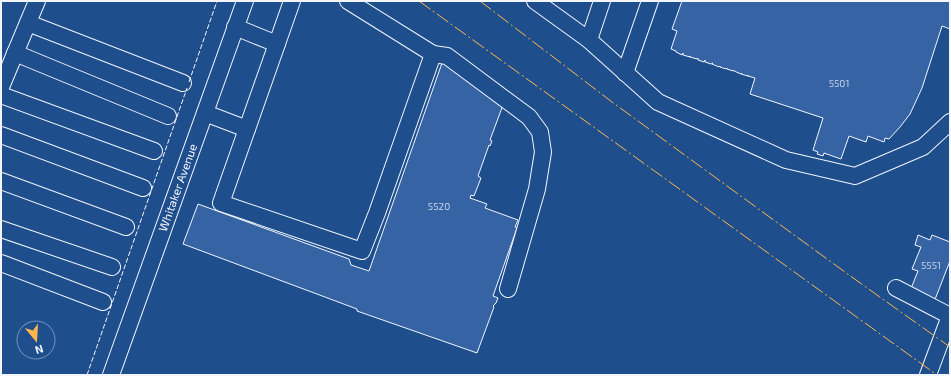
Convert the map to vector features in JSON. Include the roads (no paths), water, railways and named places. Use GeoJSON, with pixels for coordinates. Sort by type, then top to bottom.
{"type":"FeatureCollection","features":[{"type":"Feature","properties":{"kind":"street"},"geometry":{"type":"LineString","coordinates":[[1,87],[37,1]]}},
{"type":"Feature","properties":{"kind":"street","name":"Whitaker Avenue"},"geometry":{"type":"LineString","coordinates":[[111,375],[245,1]]}},
{"type":"Feature","properties":{"kind":"street"},"geometry":{"type":"LineString","coordinates":[[292,1],[221,203],[362,251],[377,213],[433,54]]}},
{"type":"Feature","properties":{"kind":"street"},"geometry":{"type":"LineString","coordinates":[[348,1],[433,54],[447,56],[529,117],[540,132],[543,152],[537,189],[508,289]]}},
{"type":"Feature","properties":{"kind":"street"},"geometry":{"type":"LineString","coordinates":[[535,1],[589,40],[658,102],[786,160],[855,176],[923,147],[950,122]]}},
{"type":"Feature","properties":{"kind":"street"},"geometry":{"type":"LineString","coordinates":[[589,40],[602,1]]}},
{"type":"Feature","properties":{"kind":"street"},"geometry":{"type":"LineString","coordinates":[[626,73],[650,1]]}},
{"type":"Feature","properties":{"kind":"street"},"geometry":{"type":"LineString","coordinates":[[28,23],[183,83]]}},
{"type":"Feature","properties":{"kind":"street"},"geometry":{"type":"LineString","coordinates":[[235,27],[277,44]]}},
{"type":"Feature","properties":{"kind":"street"},"geometry":{"type":"LineString","coordinates":[[15,53],[168,116]]}},
{"type":"Feature","properties":{"kind":"street"},"geometry":{"type":"LineString","coordinates":[[1,95],[154,151]]}},
{"type":"Feature","properties":{"kind":"street"},"geometry":{"type":"LineString","coordinates":[[205,113],[247,129]]}},
{"type":"Feature","properties":{"kind":"street"},"geometry":{"type":"LineString","coordinates":[[1,135],[143,188]]}},
{"type":"Feature","properties":{"kind":"street"},"geometry":{"type":"LineString","coordinates":[[1,181],[126,227]]}},
{"type":"Feature","properties":{"kind":"street"},"geometry":{"type":"LineString","coordinates":[[1,229],[112,267]]}},
{"type":"Feature","properties":{"kind":"street"},"geometry":{"type":"LineString","coordinates":[[1,263],[103,302]]}},
{"type":"Feature","properties":{"kind":"street"},"geometry":{"type":"LineString","coordinates":[[896,288],[950,316],[928,375]]}}]}
